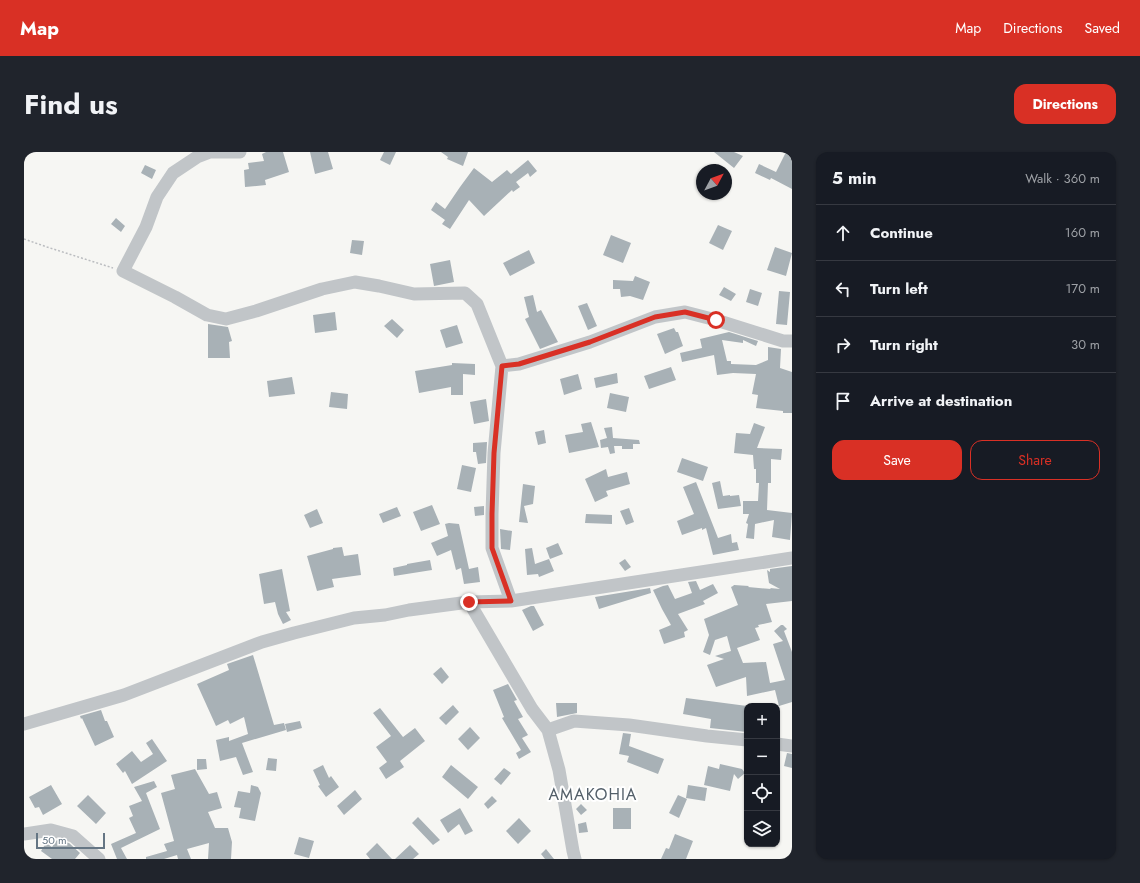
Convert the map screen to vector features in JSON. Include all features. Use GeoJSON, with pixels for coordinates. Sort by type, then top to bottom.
{"type":"FeatureCollection","features":[{"type":"Feature","properties":{"kind":"street"},"geometry":{"type":"LineString","coordinates":[[240,152],[210,152],[197,157],[173,173],[157,197],[146,227],[123,270],[207,315],[226,319],[256,311],[322,289],[355,282],[414,294],[465,293],[477,304],[502,366],[494,453],[492,548],[511,601]]}},
{"type":"Feature","properties":{"kind":"street"},"geometry":{"type":"LineString","coordinates":[[502,366],[519,364],[590,342],[655,317],[685,312],[783,340],[792,341]]}},
{"type":"Feature","properties":{"kind":"street"},"geometry":{"type":"LineString","coordinates":[[24,724],[124,695],[255,645],[294,633],[354,618],[385,615],[409,610],[469,602],[511,601],[792,558]]}},
{"type":"Feature","properties":{"kind":"street"},"geometry":{"type":"LineString","coordinates":[[469,602],[532,709],[548,730],[559,770],[575,859]]}},
{"type":"Feature","properties":{"kind":"street"},"geometry":{"type":"LineString","coordinates":[[548,730],[574,721],[629,725],[744,740]]}},
{"type":"Feature","properties":{"kind":"street"},"geometry":{"type":"LineString","coordinates":[[780,744],[792,746]]}},
{"type":"Feature","properties":{"kind":"street"},"geometry":{"type":"LineString","coordinates":[[24,834],[51,830],[73,836],[99,859]]}},
{"type":"Feature","properties":{"kind":"path"},"geometry":{"type":"LineString","coordinates":[[24,239],[67,254],[123,270]]}},
{"type":"Feature","properties":{"kind":"building"},"geometry":{"type":"Polygon","coordinates":[[[266,152],[283,152],[289,172],[265,180],[266,185],[245,187],[244,170],[249,169],[248,163],[264,161],[262,154],[266,152]]]}},
{"type":"Feature","properties":{"kind":"building"},"geometry":{"type":"Polygon","coordinates":[[[310,152],[328,152],[333,169],[315,174],[310,152]]]}},
{"type":"Feature","properties":{"kind":"building"},"geometry":{"type":"Polygon","coordinates":[[[384,152],[396,152],[390,165],[380,160],[384,152]]]}},
{"type":"Feature","properties":{"kind":"building"},"geometry":{"type":"Polygon","coordinates":[[[441,152],[468,152],[463,166],[447,159],[448,157],[441,152]]]}},
{"type":"Feature","properties":{"kind":"building"},"geometry":{"type":"Polygon","coordinates":[[[714,152],[734,152],[743,156],[734,168],[732,164],[729,164],[714,152]]]}},
{"type":"Feature","properties":{"kind":"building"},"geometry":{"type":"Polygon","coordinates":[[[786,152],[792,152],[792,189],[771,178],[770,180],[755,173],[759,164],[776,172],[786,152]]]}},
{"type":"Feature","properties":{"kind":"building"},"geometry":{"type":"Polygon","coordinates":[[[528,160],[537,171],[530,177],[528,173],[516,182],[520,187],[513,192],[512,190],[484,216],[469,200],[450,229],[442,224],[445,220],[431,210],[436,202],[445,209],[474,168],[492,182],[507,170],[511,174],[528,160]]]}},
{"type":"Feature","properties":{"kind":"building"},"geometry":{"type":"Polygon","coordinates":[[[145,165],[156,170],[152,179],[141,173],[145,165]]]}},
{"type":"Feature","properties":{"kind":"building"},"geometry":{"type":"Polygon","coordinates":[[[116,218],[125,226],[121,232],[111,224],[116,218]]]}},
{"type":"Feature","properties":{"kind":"building"},"geometry":{"type":"Polygon","coordinates":[[[718,225],[732,231],[723,250],[709,243],[718,225]]]}},
{"type":"Feature","properties":{"kind":"building"},"geometry":{"type":"Polygon","coordinates":[[[611,235],[631,243],[623,263],[603,255],[611,235]]]}},
{"type":"Feature","properties":{"kind":"building"},"geometry":{"type":"Polygon","coordinates":[[[352,240],[364,241],[362,255],[350,253],[352,240]]]}},
{"type":"Feature","properties":{"kind":"building"},"geometry":{"type":"Polygon","coordinates":[[[775,247],[792,253],[786,276],[767,270],[775,247]]]}},
{"type":"Feature","properties":{"kind":"building"},"geometry":{"type":"Polygon","coordinates":[[[529,250],[535,263],[510,276],[503,263],[529,250]]]}},
{"type":"Feature","properties":{"kind":"building"},"geometry":{"type":"Polygon","coordinates":[[[450,260],[454,282],[434,286],[430,264],[450,260]]]}},
{"type":"Feature","properties":{"kind":"building"},"geometry":{"type":"Polygon","coordinates":[[[635,276],[650,282],[643,300],[630,296],[621,297],[620,289],[613,289],[613,280],[633,281],[635,276]]]}},
{"type":"Feature","properties":{"kind":"building"},"geometry":{"type":"Polygon","coordinates":[[[724,287],[736,294],[731,301],[719,295],[724,287]]]}},
{"type":"Feature","properties":{"kind":"building"},"geometry":{"type":"Polygon","coordinates":[[[750,289],[762,293],[758,306],[746,302],[750,289]]]}},
{"type":"Feature","properties":{"kind":"building"},"geometry":{"type":"Polygon","coordinates":[[[779,291],[790,292],[787,325],[776,324],[779,291]]]}},
{"type":"Feature","properties":{"kind":"building"},"geometry":{"type":"Polygon","coordinates":[[[533,295],[537,312],[541,310],[558,342],[540,349],[525,319],[529,317],[524,297],[533,295]]]}},
{"type":"Feature","properties":{"kind":"building"},"geometry":{"type":"Polygon","coordinates":[[[587,303],[597,326],[588,330],[578,306],[587,303]]]}},
{"type":"Feature","properties":{"kind":"building"},"geometry":{"type":"Polygon","coordinates":[[[335,312],[337,330],[315,333],[313,315],[335,312]]]}},
{"type":"Feature","properties":{"kind":"building"},"geometry":{"type":"Polygon","coordinates":[[[392,319],[404,330],[397,338],[384,326],[392,319]]]}},
{"type":"Feature","properties":{"kind":"building"},"geometry":{"type":"Polygon","coordinates":[[[208,324],[228,327],[232,341],[229,342],[230,358],[208,358],[208,324]]]}},
{"type":"Feature","properties":{"kind":"building"},"geometry":{"type":"Polygon","coordinates":[[[457,325],[463,343],[446,348],[440,330],[457,325]]]}},
{"type":"Feature","properties":{"kind":"building"},"geometry":{"type":"Polygon","coordinates":[[[674,328],[676,332],[678,332],[683,346],[665,354],[657,334],[674,328]]]}},
{"type":"Feature","properties":{"kind":"building"},"geometry":{"type":"Polygon","coordinates":[[[729,332],[758,341],[756,346],[743,340],[743,343],[722,340],[727,361],[731,361],[731,364],[756,365],[768,360],[768,347],[781,349],[780,368],[792,372],[792,413],[783,413],[783,411],[756,408],[758,395],[752,394],[756,374],[733,373],[717,375],[714,355],[682,362],[680,353],[702,348],[700,339],[729,332]]]}},
{"type":"Feature","properties":{"kind":"building"},"geometry":{"type":"Polygon","coordinates":[[[452,363],[475,364],[475,375],[463,374],[463,395],[451,395],[451,387],[419,393],[415,371],[452,365],[452,363]]]}},
{"type":"Feature","properties":{"kind":"building"},"geometry":{"type":"Polygon","coordinates":[[[671,367],[676,380],[649,389],[644,376],[671,367]]]}},
{"type":"Feature","properties":{"kind":"building"},"geometry":{"type":"Polygon","coordinates":[[[617,373],[618,383],[596,388],[594,378],[617,373]]]}},
{"type":"Feature","properties":{"kind":"building"},"geometry":{"type":"Polygon","coordinates":[[[578,374],[582,389],[564,395],[560,379],[578,374]]]}},
{"type":"Feature","properties":{"kind":"building"},"geometry":{"type":"Polygon","coordinates":[[[292,377],[295,394],[269,397],[267,381],[292,377]]]}},
{"type":"Feature","properties":{"kind":"building"},"geometry":{"type":"Polygon","coordinates":[[[331,392],[348,394],[347,409],[329,407],[331,392]]]}},
{"type":"Feature","properties":{"kind":"building"},"geometry":{"type":"Polygon","coordinates":[[[610,393],[629,397],[626,412],[607,408],[610,393]]]}},
{"type":"Feature","properties":{"kind":"building"},"geometry":{"type":"Polygon","coordinates":[[[486,399],[489,421],[474,424],[470,402],[486,399]]]}},
{"type":"Feature","properties":{"kind":"building"},"geometry":{"type":"Polygon","coordinates":[[[591,422],[599,447],[569,453],[565,435],[583,432],[581,424],[591,422]]]}},
{"type":"Feature","properties":{"kind":"building"},"geometry":{"type":"Polygon","coordinates":[[[754,423],[765,427],[757,448],[782,449],[781,460],[771,459],[771,483],[768,483],[767,510],[792,513],[790,540],[772,537],[774,520],[755,524],[754,539],[746,538],[748,524],[746,523],[749,514],[743,514],[743,501],[758,501],[759,483],[756,483],[756,469],[754,469],[753,455],[734,453],[736,433],[750,434],[754,423]]]}},
{"type":"Feature","properties":{"kind":"building"},"geometry":{"type":"Polygon","coordinates":[[[612,427],[613,438],[639,440],[640,444],[633,444],[633,449],[622,449],[622,446],[614,446],[615,453],[610,454],[608,447],[601,448],[600,440],[607,438],[604,428],[612,427]]]}},
{"type":"Feature","properties":{"kind":"building"},"geometry":{"type":"Polygon","coordinates":[[[544,430],[546,443],[538,445],[535,432],[544,430]]]}},
{"type":"Feature","properties":{"kind":"building"},"geometry":{"type":"Polygon","coordinates":[[[487,442],[486,463],[478,464],[476,452],[473,452],[473,443],[487,442]]]}},
{"type":"Feature","properties":{"kind":"building"},"geometry":{"type":"Polygon","coordinates":[[[682,458],[708,467],[703,481],[677,472],[682,458]]]}},
{"type":"Feature","properties":{"kind":"building"},"geometry":{"type":"Polygon","coordinates":[[[462,465],[476,468],[471,492],[457,489],[462,465]]]}},
{"type":"Feature","properties":{"kind":"building"},"geometry":{"type":"Polygon","coordinates":[[[606,469],[608,477],[627,472],[630,484],[606,491],[608,496],[595,502],[585,479],[606,469]]]}},
{"type":"Feature","properties":{"kind":"building"},"geometry":{"type":"Polygon","coordinates":[[[720,481],[723,496],[739,495],[741,506],[718,509],[712,483],[720,481]]]}},
{"type":"Feature","properties":{"kind":"building"},"geometry":{"type":"Polygon","coordinates":[[[696,482],[718,538],[731,534],[732,543],[737,542],[739,550],[713,555],[706,528],[682,535],[677,521],[694,514],[683,487],[696,482]]]}},
{"type":"Feature","properties":{"kind":"building"},"geometry":{"type":"Polygon","coordinates":[[[523,484],[535,486],[533,504],[524,506],[528,523],[519,522],[523,484]]]}},
{"type":"Feature","properties":{"kind":"building"},"geometry":{"type":"Polygon","coordinates":[[[432,505],[440,524],[421,531],[413,512],[432,505]]]}},
{"type":"Feature","properties":{"kind":"building"},"geometry":{"type":"Polygon","coordinates":[[[484,506],[484,515],[475,516],[474,507],[484,506]]]}},
{"type":"Feature","properties":{"kind":"building"},"geometry":{"type":"Polygon","coordinates":[[[397,507],[401,516],[383,523],[379,514],[397,507]]]}},
{"type":"Feature","properties":{"kind":"building"},"geometry":{"type":"Polygon","coordinates":[[[629,508],[634,522],[626,525],[620,511],[629,508]]]}},
{"type":"Feature","properties":{"kind":"building"},"geometry":{"type":"Polygon","coordinates":[[[317,509],[323,523],[310,528],[304,515],[317,509]]]}},
{"type":"Feature","properties":{"kind":"building"},"geometry":{"type":"Polygon","coordinates":[[[586,514],[612,515],[612,524],[585,523],[586,514]]]}},
{"type":"Feature","properties":{"kind":"building"},"geometry":{"type":"Polygon","coordinates":[[[445,524],[459,524],[469,569],[478,567],[480,582],[464,584],[461,568],[456,570],[451,550],[437,556],[431,543],[448,536],[445,524]]]}},
{"type":"Feature","properties":{"kind":"building"},"geometry":{"type":"Polygon","coordinates":[[[500,529],[512,531],[510,550],[501,549],[500,529]]]}},
{"type":"Feature","properties":{"kind":"building"},"geometry":{"type":"Polygon","coordinates":[[[558,543],[563,554],[550,559],[546,548],[558,543]]]}},
{"type":"Feature","properties":{"kind":"building"},"geometry":{"type":"Polygon","coordinates":[[[342,547],[344,556],[358,554],[361,575],[332,579],[334,587],[317,591],[307,556],[333,548],[342,547]]]}},
{"type":"Feature","properties":{"kind":"building"},"geometry":{"type":"Polygon","coordinates":[[[532,548],[535,564],[549,559],[554,571],[539,577],[538,574],[527,575],[525,549],[532,548]]]}},
{"type":"Feature","properties":{"kind":"building"},"geometry":{"type":"Polygon","coordinates":[[[625,559],[631,567],[625,571],[619,563],[625,559]]]}},
{"type":"Feature","properties":{"kind":"building"},"geometry":{"type":"Polygon","coordinates":[[[430,560],[432,570],[394,576],[393,568],[430,560]]]}},
{"type":"Feature","properties":{"kind":"building"},"geometry":{"type":"Polygon","coordinates":[[[792,566],[792,601],[766,604],[772,622],[758,625],[759,627],[755,628],[760,640],[737,648],[743,663],[766,662],[770,683],[785,680],[773,644],[783,641],[774,631],[781,625],[787,629],[784,631],[792,652],[792,702],[780,706],[775,690],[747,696],[746,677],[716,687],[707,665],[724,659],[715,656],[731,651],[727,636],[715,640],[710,655],[703,652],[709,635],[704,619],[738,605],[731,587],[734,585],[780,589],[769,583],[767,570],[770,572],[770,569],[792,566]]]}},
{"type":"Feature","properties":{"kind":"building"},"geometry":{"type":"Polygon","coordinates":[[[282,569],[290,611],[286,612],[291,620],[283,624],[278,614],[275,602],[264,604],[259,574],[282,569]]]}},
{"type":"Feature","properties":{"kind":"building"},"geometry":{"type":"Polygon","coordinates":[[[696,581],[700,590],[713,584],[718,593],[703,601],[705,604],[678,614],[688,630],[684,632],[685,637],[664,644],[659,630],[671,625],[653,590],[668,585],[675,599],[692,593],[688,582],[696,581]]]}},
{"type":"Feature","properties":{"kind":"building"},"geometry":{"type":"Polygon","coordinates":[[[650,588],[651,593],[599,609],[595,597],[650,588]]]}},
{"type":"Feature","properties":{"kind":"building"},"geometry":{"type":"Polygon","coordinates":[[[534,606],[544,625],[533,631],[522,610],[534,606]]]}},
{"type":"Feature","properties":{"kind":"building"},"geometry":{"type":"Polygon","coordinates":[[[253,655],[274,725],[284,723],[286,730],[242,743],[253,772],[243,775],[236,757],[220,761],[216,740],[229,737],[229,741],[248,734],[244,717],[230,724],[228,720],[216,726],[197,684],[229,670],[227,664],[253,655]]]}},
{"type":"Feature","properties":{"kind":"building"},"geometry":{"type":"Polygon","coordinates":[[[441,667],[449,677],[442,684],[433,674],[441,667]]]}},
{"type":"Feature","properties":{"kind":"building"},"geometry":{"type":"Polygon","coordinates":[[[508,684],[517,700],[514,701],[523,717],[518,719],[528,735],[522,738],[531,752],[519,759],[516,753],[521,750],[502,718],[504,717],[493,690],[508,684]]]}},
{"type":"Feature","properties":{"kind":"building"},"geometry":{"type":"Polygon","coordinates":[[[686,698],[744,706],[744,732],[710,728],[711,719],[683,714],[686,698]]]}},
{"type":"Feature","properties":{"kind":"building"},"geometry":{"type":"Polygon","coordinates":[[[556,703],[577,703],[577,713],[557,717],[556,703]]]}},
{"type":"Feature","properties":{"kind":"building"},"geometry":{"type":"Polygon","coordinates":[[[453,705],[459,712],[446,725],[439,718],[453,705]]]}},
{"type":"Feature","properties":{"kind":"building"},"geometry":{"type":"Polygon","coordinates":[[[380,708],[403,737],[415,728],[425,741],[400,761],[404,767],[386,779],[379,768],[387,762],[376,747],[391,736],[373,713],[380,708]]]}},
{"type":"Feature","properties":{"kind":"building"},"geometry":{"type":"Polygon","coordinates":[[[101,710],[114,737],[95,746],[80,716],[101,710]]]}},
{"type":"Feature","properties":{"kind":"building"},"geometry":{"type":"Polygon","coordinates":[[[300,721],[302,728],[287,732],[285,724],[300,721]]]}},
{"type":"Feature","properties":{"kind":"building"},"geometry":{"type":"Polygon","coordinates":[[[470,727],[480,738],[468,750],[458,739],[470,727]]]}},
{"type":"Feature","properties":{"kind":"building"},"geometry":{"type":"Polygon","coordinates":[[[623,733],[631,734],[629,746],[664,759],[658,774],[627,762],[629,756],[619,754],[623,733]]]}},
{"type":"Feature","properties":{"kind":"building"},"geometry":{"type":"Polygon","coordinates":[[[152,739],[167,761],[132,784],[125,771],[123,773],[116,764],[132,751],[141,762],[153,754],[146,743],[152,739]]]}},
{"type":"Feature","properties":{"kind":"building"},"geometry":{"type":"Polygon","coordinates":[[[787,753],[792,754],[792,768],[784,766],[787,753]]]}},
{"type":"Feature","properties":{"kind":"building"},"geometry":{"type":"Polygon","coordinates":[[[268,758],[277,759],[276,771],[266,770],[268,758]]]}},
{"type":"Feature","properties":{"kind":"building"},"geometry":{"type":"Polygon","coordinates":[[[197,759],[206,759],[207,769],[197,770],[197,759]]]}},
{"type":"Feature","properties":{"kind":"building"},"geometry":{"type":"Polygon","coordinates":[[[720,764],[742,769],[744,774],[738,779],[734,774],[730,791],[704,785],[708,766],[719,769],[720,764]]]}},
{"type":"Feature","properties":{"kind":"building"},"geometry":{"type":"Polygon","coordinates":[[[323,765],[329,778],[331,776],[339,787],[326,797],[318,786],[320,785],[313,770],[323,765]]]}},
{"type":"Feature","properties":{"kind":"building"},"geometry":{"type":"Polygon","coordinates":[[[451,765],[478,787],[468,799],[442,777],[451,765]]]}},
{"type":"Feature","properties":{"kind":"building"},"geometry":{"type":"Polygon","coordinates":[[[504,768],[511,773],[501,785],[494,779],[504,768]]]}},
{"type":"Feature","properties":{"kind":"building"},"geometry":{"type":"Polygon","coordinates":[[[195,769],[209,794],[217,792],[222,808],[208,812],[215,828],[228,828],[232,842],[231,859],[208,859],[209,843],[187,849],[191,859],[178,859],[177,855],[164,859],[146,859],[146,857],[167,851],[164,844],[174,841],[161,793],[175,789],[171,775],[195,769]]]}},
{"type":"Feature","properties":{"kind":"building"},"geometry":{"type":"Polygon","coordinates":[[[154,781],[157,787],[146,793],[160,829],[121,848],[127,859],[117,859],[111,844],[136,833],[129,818],[133,816],[129,806],[142,801],[134,787],[154,781]]]}},
{"type":"Feature","properties":{"kind":"building"},"geometry":{"type":"Polygon","coordinates":[[[51,785],[62,804],[43,815],[39,807],[35,808],[29,797],[51,785]]]}},
{"type":"Feature","properties":{"kind":"building"},"geometry":{"type":"Polygon","coordinates":[[[251,785],[258,787],[261,793],[255,821],[239,818],[241,808],[234,807],[238,791],[250,793],[251,785]]]}},
{"type":"Feature","properties":{"kind":"building"},"geometry":{"type":"Polygon","coordinates":[[[688,785],[707,788],[705,801],[686,798],[688,785]]]}},
{"type":"Feature","properties":{"kind":"building"},"geometry":{"type":"Polygon","coordinates":[[[355,790],[362,799],[344,815],[337,806],[355,790]]]}},
{"type":"Feature","properties":{"kind":"building"},"geometry":{"type":"Polygon","coordinates":[[[88,795],[106,813],[96,824],[77,806],[88,795]]]}},
{"type":"Feature","properties":{"kind":"building"},"geometry":{"type":"Polygon","coordinates":[[[678,795],[687,799],[679,818],[669,813],[678,795]]]}},
{"type":"Feature","properties":{"kind":"building"},"geometry":{"type":"Polygon","coordinates":[[[492,796],[497,801],[488,809],[484,804],[492,796]]]}},
{"type":"Feature","properties":{"kind":"building"},"geometry":{"type":"Polygon","coordinates":[[[581,804],[587,810],[581,815],[576,809],[581,804]]]}},
{"type":"Feature","properties":{"kind":"building"},"geometry":{"type":"Polygon","coordinates":[[[460,808],[473,831],[465,835],[459,824],[448,833],[440,820],[460,808]]]}},
{"type":"Feature","properties":{"kind":"building"},"geometry":{"type":"Polygon","coordinates":[[[613,808],[631,808],[631,829],[613,829],[613,808]]]}},
{"type":"Feature","properties":{"kind":"building"},"geometry":{"type":"Polygon","coordinates":[[[418,817],[440,840],[433,845],[412,823],[418,817]]]}},
{"type":"Feature","properties":{"kind":"building"},"geometry":{"type":"Polygon","coordinates":[[[519,818],[531,831],[518,844],[506,831],[519,818]]]}},
{"type":"Feature","properties":{"kind":"building"},"geometry":{"type":"Polygon","coordinates":[[[586,822],[588,832],[579,833],[578,824],[586,822]]]}},
{"type":"Feature","properties":{"kind":"building"},"geometry":{"type":"Polygon","coordinates":[[[675,834],[693,841],[686,859],[661,859],[666,848],[669,849],[675,834]]]}},
{"type":"Feature","properties":{"kind":"building"},"geometry":{"type":"Polygon","coordinates":[[[299,837],[314,841],[309,858],[294,854],[299,837]]]}},
{"type":"Feature","properties":{"kind":"building"},"geometry":{"type":"Polygon","coordinates":[[[57,840],[69,843],[80,853],[75,859],[52,859],[41,851],[46,843],[52,847],[57,840]]]}},
{"type":"Feature","properties":{"kind":"building"},"geometry":{"type":"Polygon","coordinates":[[[377,843],[392,859],[370,859],[366,854],[377,843]]]}},
{"type":"Feature","properties":{"kind":"building"},"geometry":{"type":"Polygon","coordinates":[[[410,845],[419,854],[413,859],[395,859],[410,845]]]}},
{"type":"Feature","properties":{"kind":"building"},"geometry":{"type":"Polygon","coordinates":[[[546,849],[554,859],[545,859],[541,854],[546,849]]]}},
{"type":"Feature","properties":{"kind":"district","name":"AMAKOHIA"},"geometry":{"type":"Point","coordinates":[593,794]}},
{"type":"Feature","properties":{"kind":"route"},"geometry":{"type":"LineString","coordinates":[[469,602],[511,601],[492,548],[494,453],[502,366],[519,364],[590,342],[655,317],[685,312],[716,320]]}}]}
